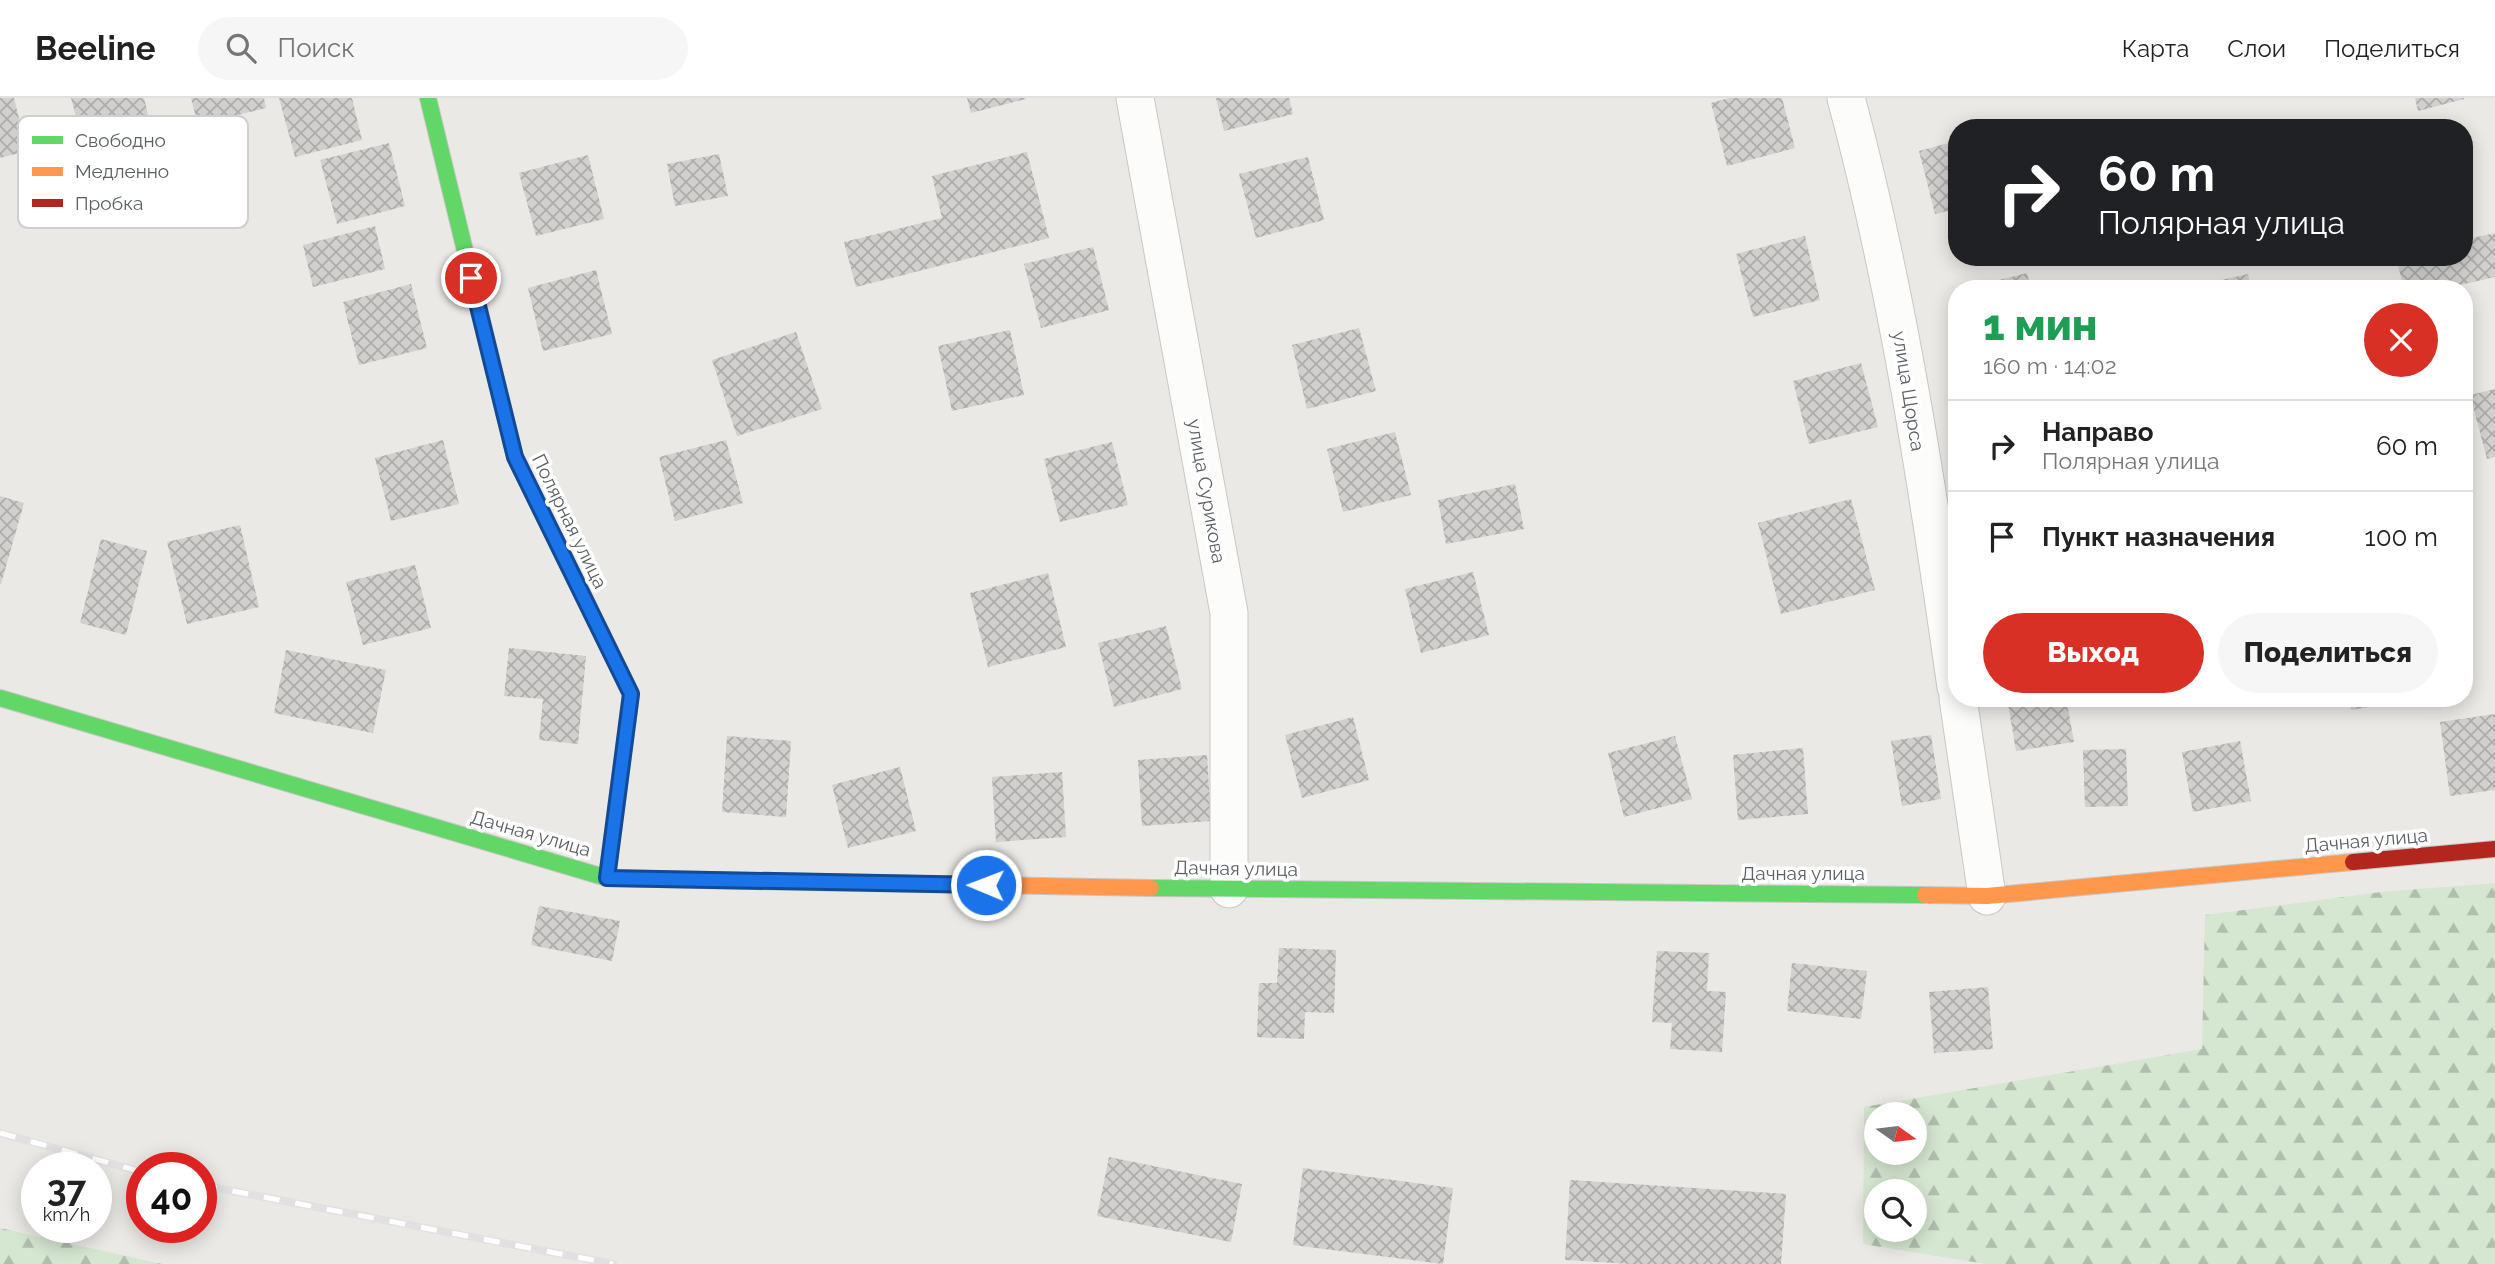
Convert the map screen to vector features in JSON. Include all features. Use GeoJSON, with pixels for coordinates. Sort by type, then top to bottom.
{"type":"FeatureCollection","features":[{"type":"Feature","properties":{"kind":"street","name":"Полярная улица"},"geometry":{"type":"LineString","coordinates":[[428,98],[515,457],[631,694],[607,878]]}},
{"type":"Feature","properties":{"kind":"street","name":"улица Сурикова"},"geometry":{"type":"LineString","coordinates":[[1135,98],[1229,613],[1229,889]]}},
{"type":"Feature","properties":{"kind":"street","name":"улица Щорса"},"geometry":{"type":"LineString","coordinates":[[1846,98],[1861,152],[1896,309],[1948,637]]}},
{"type":"Feature","properties":{"kind":"street","name":"Дачная улица"},"geometry":{"type":"LineString","coordinates":[[0,698],[607,878],[1229,889],[1987,896],[2495,849]]}},
{"type":"Feature","properties":{"kind":"street"},"geometry":{"type":"LineString","coordinates":[[1959,707],[1987,896]]}},
{"type":"Feature","properties":{"kind":"green space"},"geometry":{"type":"Polygon","coordinates":[[[2495,883],[2495,1264],[1986,1264],[1863,1244],[1864,1107],[1864,1166],[1927,1166],[1927,1102],[1893,1102],[2202,1049],[2205,915],[2381,892],[2495,883]]]}},
{"type":"Feature","properties":{"kind":"green space"},"geometry":{"type":"Polygon","coordinates":[[[0,1228],[21,1233],[21,1243],[68,1243],[162,1264],[0,1264],[0,1228]]]}},
{"type":"Feature","properties":{"kind":"building"},"geometry":{"type":"Polygon","coordinates":[[[0,98],[14,98],[18,116],[18,153],[0,158],[0,98]]]}},
{"type":"Feature","properties":{"kind":"building"},"geometry":{"type":"Polygon","coordinates":[[[71,98],[144,98],[148,116],[76,116],[71,98]]]}},
{"type":"Feature","properties":{"kind":"building"},"geometry":{"type":"Polygon","coordinates":[[[191,98],[264,98],[266,108],[234,116],[196,116],[191,98]]]}},
{"type":"Feature","properties":{"kind":"building"},"geometry":{"type":"Polygon","coordinates":[[[279,98],[352,98],[362,140],[295,157],[279,98]]]}},
{"type":"Feature","properties":{"kind":"building"},"geometry":{"type":"Polygon","coordinates":[[[967,98],[1026,98],[1026,99],[971,113],[967,98]]]}},
{"type":"Feature","properties":{"kind":"building"},"geometry":{"type":"Polygon","coordinates":[[[1216,98],[1289,98],[1293,114],[1224,131],[1216,98]]]}},
{"type":"Feature","properties":{"kind":"building"},"geometry":{"type":"Polygon","coordinates":[[[1729,98],[1782,98],[1795,148],[1727,166],[1711,103],[1729,98]]]}},
{"type":"Feature","properties":{"kind":"building"},"geometry":{"type":"Polygon","coordinates":[[[2415,98],[2464,98],[2464,99],[2418,111],[2415,98]]]}},
{"type":"Feature","properties":{"kind":"building"},"geometry":{"type":"Polygon","coordinates":[[[389,143],[405,206],[337,224],[320,160],[389,143]]]}},
{"type":"Feature","properties":{"kind":"building"},"geometry":{"type":"Polygon","coordinates":[[[1948,143],[1948,211],[1935,214],[1919,151],[1948,143]]]}},
{"type":"Feature","properties":{"kind":"building"},"geometry":{"type":"Polygon","coordinates":[[[1027,152],[1049,238],[856,287],[844,242],[942,218],[932,176],[1027,152]]]}},
{"type":"Feature","properties":{"kind":"building"},"geometry":{"type":"Polygon","coordinates":[[[719,154],[728,196],[675,206],[667,164],[719,154]]]}},
{"type":"Feature","properties":{"kind":"building"},"geometry":{"type":"Polygon","coordinates":[[[588,155],[604,219],[536,236],[519,173],[588,155]]]}},
{"type":"Feature","properties":{"kind":"building"},"geometry":{"type":"Polygon","coordinates":[[[1308,157],[1324,220],[1256,238],[1239,174],[1308,157]]]}},
{"type":"Feature","properties":{"kind":"building"},"geometry":{"type":"Polygon","coordinates":[[[375,226],[385,269],[313,287],[303,245],[375,226]]]}},
{"type":"Feature","properties":{"kind":"building"},"geometry":{"type":"Polygon","coordinates":[[[2495,233],[2495,277],[2473,282],[2402,280],[2398,266],[2473,266],[2473,238],[2495,233]]]}},
{"type":"Feature","properties":{"kind":"building"},"geometry":{"type":"Polygon","coordinates":[[[1805,236],[1820,300],[1753,317],[1736,254],[1805,236]]]}},
{"type":"Feature","properties":{"kind":"building"},"geometry":{"type":"Polygon","coordinates":[[[1093,247],[1109,310],[1041,328],[1024,264],[1093,247]]]}},
{"type":"Feature","properties":{"kind":"building"},"geometry":{"type":"Polygon","coordinates":[[[596,270],[612,334],[543,351],[528,288],[596,270]]]}},
{"type":"Feature","properties":{"kind":"building"},"geometry":{"type":"Polygon","coordinates":[[[2027,273],[2029,280],[1999,280],[2027,273]]]}},
{"type":"Feature","properties":{"kind":"building"},"geometry":{"type":"Polygon","coordinates":[[[2248,274],[2249,280],[2222,280],[2248,274]]]}},
{"type":"Feature","properties":{"kind":"building"},"geometry":{"type":"Polygon","coordinates":[[[411,284],[427,348],[359,365],[343,302],[411,284]]]}},
{"type":"Feature","properties":{"kind":"building"},"geometry":{"type":"Polygon","coordinates":[[[1359,328],[1376,391],[1307,409],[1292,345],[1359,328]]]}},
{"type":"Feature","properties":{"kind":"building"},"geometry":{"type":"Polygon","coordinates":[[[1010,330],[1024,395],[952,411],[938,346],[1010,330]]]}},
{"type":"Feature","properties":{"kind":"building"},"geometry":{"type":"Polygon","coordinates":[[[796,332],[822,409],[737,436],[712,360],[796,332]]]}},
{"type":"Feature","properties":{"kind":"building"},"geometry":{"type":"Polygon","coordinates":[[[1861,363],[1878,427],[1809,444],[1793,381],[1861,363]]]}},
{"type":"Feature","properties":{"kind":"building"},"geometry":{"type":"Polygon","coordinates":[[[2495,389],[2495,457],[2487,459],[2473,406],[2473,394],[2495,389]]]}},
{"type":"Feature","properties":{"kind":"building"},"geometry":{"type":"Polygon","coordinates":[[[1395,432],[1411,495],[1343,512],[1327,449],[1395,432]]]}},
{"type":"Feature","properties":{"kind":"building"},"geometry":{"type":"Polygon","coordinates":[[[443,440],[459,504],[391,521],[375,458],[443,440]]]}},
{"type":"Feature","properties":{"kind":"building"},"geometry":{"type":"Polygon","coordinates":[[[726,440],[743,503],[675,521],[659,457],[726,440]]]}},
{"type":"Feature","properties":{"kind":"building"},"geometry":{"type":"Polygon","coordinates":[[[1112,442],[1128,505],[1060,522],[1044,459],[1112,442]]]}},
{"type":"Feature","properties":{"kind":"building"},"geometry":{"type":"Polygon","coordinates":[[[1515,484],[1524,529],[1446,544],[1438,500],[1515,484]]]}},
{"type":"Feature","properties":{"kind":"building"},"geometry":{"type":"Polygon","coordinates":[[[0,496],[24,503],[1,584],[0,584],[0,496]]]}},
{"type":"Feature","properties":{"kind":"building"},"geometry":{"type":"Polygon","coordinates":[[[1851,499],[1875,590],[1781,614],[1758,523],[1851,499]]]}},
{"type":"Feature","properties":{"kind":"building"},"geometry":{"type":"Polygon","coordinates":[[[240,525],[259,607],[187,624],[167,542],[240,525]]]}},
{"type":"Feature","properties":{"kind":"building"},"geometry":{"type":"Polygon","coordinates":[[[101,539],[147,551],[126,635],[80,623],[101,539]]]}},
{"type":"Feature","properties":{"kind":"building"},"geometry":{"type":"Polygon","coordinates":[[[415,565],[431,628],[363,645],[346,582],[415,565]]]}},
{"type":"Feature","properties":{"kind":"building"},"geometry":{"type":"Polygon","coordinates":[[[1473,572],[1489,635],[1421,653],[1405,589],[1473,572]]]}},
{"type":"Feature","properties":{"kind":"building"},"geometry":{"type":"Polygon","coordinates":[[[1048,573],[1066,647],[988,667],[970,593],[1048,573]]]}},
{"type":"Feature","properties":{"kind":"building"},"geometry":{"type":"Polygon","coordinates":[[[1166,626],[1182,689],[1114,707],[1098,643],[1166,626]]]}},
{"type":"Feature","properties":{"kind":"building"},"geometry":{"type":"Polygon","coordinates":[[[509,648],[586,656],[578,744],[539,740],[543,699],[504,696],[509,648]]]}},
{"type":"Feature","properties":{"kind":"building"},"geometry":{"type":"Polygon","coordinates":[[[286,650],[386,670],[373,733],[274,713],[286,650]]]}},
{"type":"Feature","properties":{"kind":"building"},"geometry":{"type":"Polygon","coordinates":[[[2009,707],[2068,707],[2074,742],[2016,751],[2009,707]]]}},
{"type":"Feature","properties":{"kind":"building"},"geometry":{"type":"Polygon","coordinates":[[[2495,714],[2495,790],[2450,796],[2440,722],[2495,714]]]}},
{"type":"Feature","properties":{"kind":"building"},"geometry":{"type":"Polygon","coordinates":[[[1353,717],[1369,780],[1302,798],[1285,735],[1353,717]]]}},
{"type":"Feature","properties":{"kind":"building"},"geometry":{"type":"Polygon","coordinates":[[[1931,735],[1941,799],[1902,806],[1891,741],[1931,735]]]}},
{"type":"Feature","properties":{"kind":"building"},"geometry":{"type":"Polygon","coordinates":[[[727,736],[791,741],[786,817],[722,812],[727,736]]]}},
{"type":"Feature","properties":{"kind":"building"},"geometry":{"type":"Polygon","coordinates":[[[1675,736],[1692,799],[1624,817],[1608,753],[1675,736]]]}},
{"type":"Feature","properties":{"kind":"building"},"geometry":{"type":"Polygon","coordinates":[[[2240,741],[2251,801],[2193,812],[2182,752],[2240,741]]]}},
{"type":"Feature","properties":{"kind":"building"},"geometry":{"type":"Polygon","coordinates":[[[1803,748],[1808,814],[1738,820],[1733,755],[1803,748]]]}},
{"type":"Feature","properties":{"kind":"building"},"geometry":{"type":"Polygon","coordinates":[[[2126,749],[2128,806],[2085,807],[2083,750],[2126,749]]]}},
{"type":"Feature","properties":{"kind":"building"},"geometry":{"type":"Polygon","coordinates":[[[1207,755],[1211,821],[1142,826],[1138,760],[1207,755]]]}},
{"type":"Feature","properties":{"kind":"building"},"geometry":{"type":"Polygon","coordinates":[[[900,767],[916,831],[848,848],[832,785],[900,767]]]}},
{"type":"Feature","properties":{"kind":"building"},"geometry":{"type":"Polygon","coordinates":[[[1062,772],[1066,837],[996,842],[992,777],[1062,772]]]}},
{"type":"Feature","properties":{"kind":"building"},"geometry":{"type":"Polygon","coordinates":[[[539,906],[620,921],[612,961],[531,945],[539,906]]]}},
{"type":"Feature","properties":{"kind":"building"},"geometry":{"type":"Polygon","coordinates":[[[1279,948],[1336,950],[1334,1013],[1305,1012],[1304,1039],[1257,1037],[1259,983],[1277,983],[1279,948]]]}},
{"type":"Feature","properties":{"kind":"building"},"geometry":{"type":"Polygon","coordinates":[[[1657,951],[1709,953],[1707,991],[1726,992],[1722,1052],[1670,1049],[1672,1023],[1652,1022],[1657,951]]]}},
{"type":"Feature","properties":{"kind":"building"},"geometry":{"type":"Polygon","coordinates":[[[1792,963],[1867,971],[1861,1019],[1787,1011],[1792,963]]]}},
{"type":"Feature","properties":{"kind":"building"},"geometry":{"type":"Polygon","coordinates":[[[1988,987],[1993,1049],[1934,1053],[1929,992],[1988,987]]]}},
{"type":"Feature","properties":{"kind":"building"},"geometry":{"type":"Polygon","coordinates":[[[1109,1157],[1242,1184],[1231,1242],[1097,1216],[1109,1157]]]}},
{"type":"Feature","properties":{"kind":"building"},"geometry":{"type":"Polygon","coordinates":[[[1303,1168],[1453,1188],[1443,1264],[1293,1245],[1303,1168]]]}},
{"type":"Feature","properties":{"kind":"building"},"geometry":{"type":"Polygon","coordinates":[[[1570,1180],[1786,1194],[1781,1264],[1630,1264],[1565,1260],[1570,1180]]]}},
{"type":"Feature","properties":{"kind":"railway"},"geometry":{"type":"LineString","coordinates":[[0,1133],[126,1168]]}},
{"type":"Feature","properties":{"kind":"railway"},"geometry":{"type":"LineString","coordinates":[[217,1188],[613,1264]]}},
{"type":"Feature","properties":{"kind":"traffic: fast"},"geometry":{"type":"LineString","coordinates":[[428,98],[515,457],[602,634]]}},
{"type":"Feature","properties":{"kind":"traffic: fast"},"geometry":{"type":"LineString","coordinates":[[0,698],[607,878],[755,881]]}},
{"type":"Feature","properties":{"kind":"traffic: fast"},"geometry":{"type":"LineString","coordinates":[[1151,888],[1925,895]]}},
{"type":"Feature","properties":{"kind":"traffic: slow"},"geometry":{"type":"LineString","coordinates":[[1925,895],[1987,896],[2353,862]]}},
{"type":"Feature","properties":{"kind":"traffic: slow"},"geometry":{"type":"LineString","coordinates":[[755,881],[1151,888]]}},
{"type":"Feature","properties":{"kind":"traffic: jam"},"geometry":{"type":"LineString","coordinates":[[602,634],[631,694],[607,878]]}},
{"type":"Feature","properties":{"kind":"traffic: jam"},"geometry":{"type":"LineString","coordinates":[[2353,862],[2495,849]]}},
{"type":"Feature","properties":{"kind":"route"},"geometry":{"type":"LineString","coordinates":[[471,278],[515,457],[631,694],[607,878],[986,885]]}}]}
